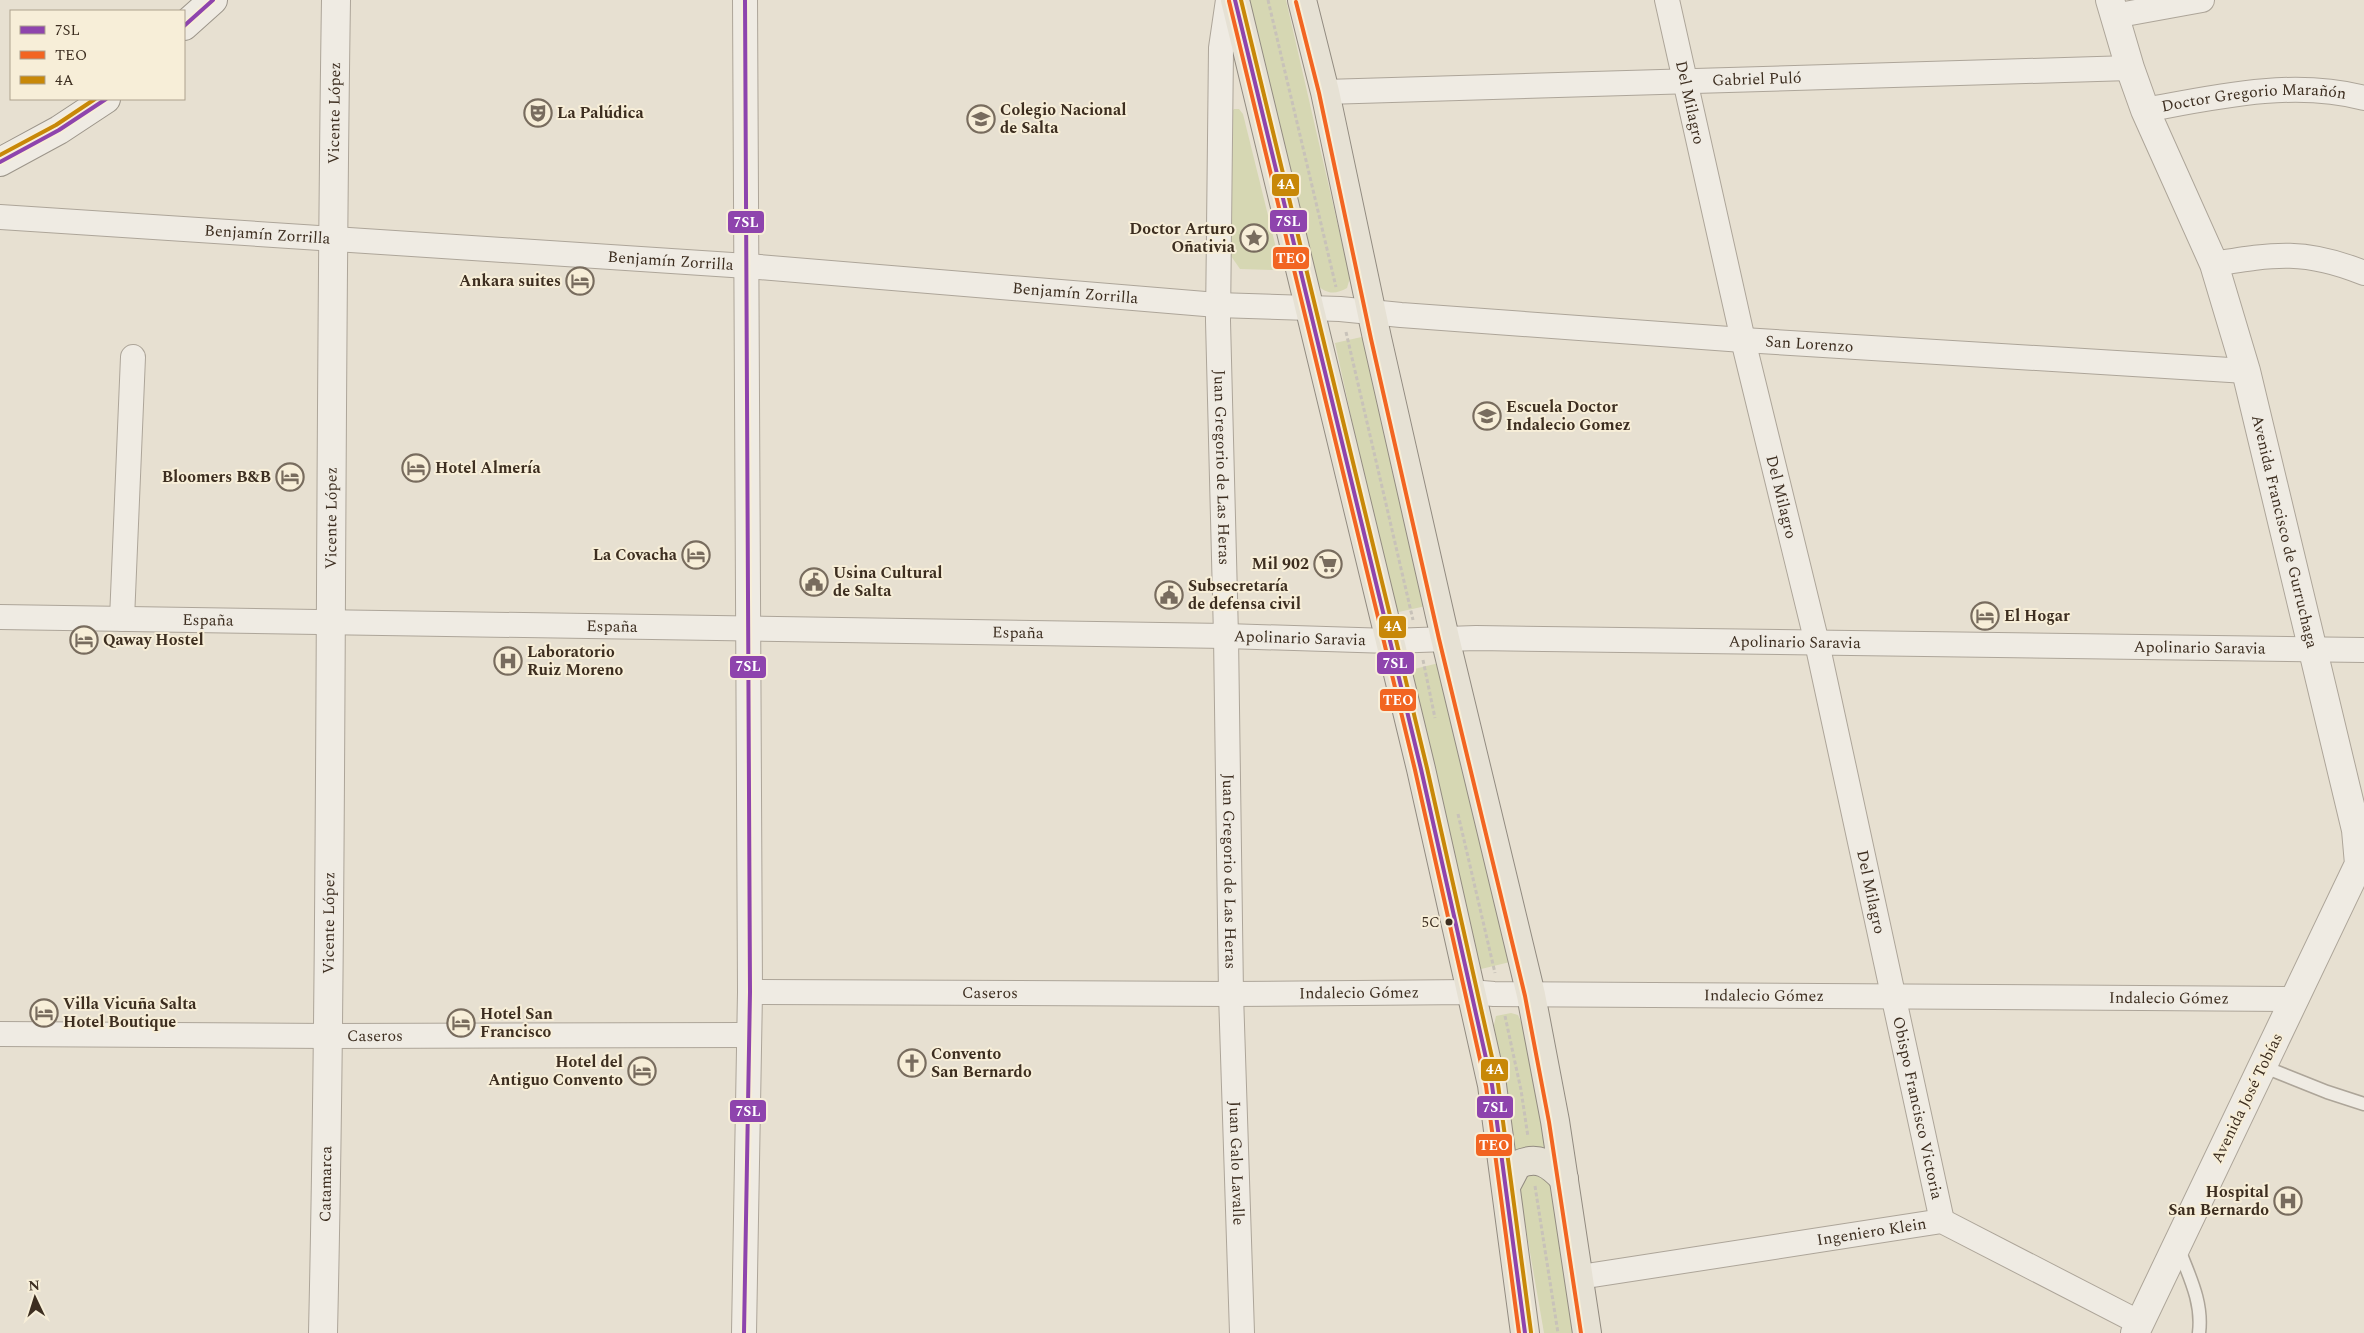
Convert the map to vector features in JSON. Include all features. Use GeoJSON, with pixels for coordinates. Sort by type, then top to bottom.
{"type":"FeatureCollection","features":[{"type":"Feature","properties":{"kind":"main road"},"geometry":{"type":"LineString","coordinates":[[1235,0],[1390,641],[1492,1085],[1525,1333]]}},
{"type":"Feature","properties":{"kind":"main road"},"geometry":{"type":"LineString","coordinates":[[1302,0],[1325,92],[1445,638],[1531,994],[1564,1179],[1588,1333]]}},
{"type":"Feature","properties":{"kind":"main road"},"geometry":{"type":"LineString","coordinates":[[1506,1186],[1517,1165],[1531,1160],[1550,1165],[1564,1179]]}},
{"type":"Feature","properties":{"kind":"street"},"geometry":{"type":"LineString","coordinates":[[185,16],[190,0]]}},
{"type":"Feature","properties":{"kind":"street"},"geometry":{"type":"LineString","coordinates":[[185,25],[213,0]]}},
{"type":"Feature","properties":{"kind":"street","name":"Vicente López"},"geometry":{"type":"LineString","coordinates":[[329,1036],[332,240],[336,0]]}},
{"type":"Feature","properties":{"kind":"street"},"geometry":{"type":"LineString","coordinates":[[744,1333],[750,992],[746,628],[745,0]]}},
{"type":"Feature","properties":{"kind":"street","name":"Juan Gregorio de Las Heras"},"geometry":{"type":"LineString","coordinates":[[1228,0],[1221,48],[1218,305],[1226,636],[1231,994]]}},
{"type":"Feature","properties":{"kind":"street","name":"Del Milagro"},"geometry":{"type":"LineString","coordinates":[[1667,0],[1743,340],[1816,643],[1892,995]]}},
{"type":"Feature","properties":{"kind":"street"},"geometry":{"type":"LineString","coordinates":[[2112,8],[2202,0]]}},
{"type":"Feature","properties":{"kind":"street","name":"Avenida Francisco de Gurruchaga"},"geometry":{"type":"LineString","coordinates":[[2112,8],[2145,110],[2214,264],[2246,371],[2356,830],[2362,864],[2296,998]]}},
{"type":"Feature","properties":{"kind":"street","name":"Gabriel Puló"},"geometry":{"type":"LineString","coordinates":[[1325,92],[2130,68]]}},
{"type":"Feature","properties":{"kind":"street","name":"Doctor Gregorio Marañón"},"geometry":{"type":"LineString","coordinates":[[2145,110],[2209,98],[2256,92],[2321,92],[2364,98]]}},
{"type":"Feature","properties":{"kind":"street"},"geometry":{"type":"LineString","coordinates":[[0,162],[59,130],[104,100]]}},
{"type":"Feature","properties":{"kind":"street","name":"Benjamín Zorrilla"},"geometry":{"type":"LineString","coordinates":[[0,217],[746,266],[1218,305],[1340,309],[1372,312]]}},
{"type":"Feature","properties":{"kind":"street"},"geometry":{"type":"LineString","coordinates":[[2214,264],[2289,254],[2313,256],[2364,273]]}},
{"type":"Feature","properties":{"kind":"street","name":"San Lorenzo"},"geometry":{"type":"LineString","coordinates":[[1372,312],[1743,340],[2246,371]]}},
{"type":"Feature","properties":{"kind":"street"},"geometry":{"type":"LineString","coordinates":[[122,619],[133,357]]}},
{"type":"Feature","properties":{"kind":"street","name":"España"},"geometry":{"type":"LineString","coordinates":[[0,617],[1226,636]]}},
{"type":"Feature","properties":{"kind":"street","name":"Apolinario Saravia"},"geometry":{"type":"LineString","coordinates":[[1226,636],[1390,641],[1419,641],[1445,638],[2364,650]]}},
{"type":"Feature","properties":{"kind":"street","name":"Caseros"},"geometry":{"type":"LineString","coordinates":[[750,992],[1231,994]]}},
{"type":"Feature","properties":{"kind":"street","name":"Indalecio Gómez"},"geometry":{"type":"LineString","coordinates":[[1231,994],[1470,992],[1531,994],[2296,998]]}},
{"type":"Feature","properties":{"kind":"street","name":"Juan Galo Lavalle"},"geometry":{"type":"LineString","coordinates":[[1231,994],[1242,1333]]}},
{"type":"Feature","properties":{"kind":"street","name":"Obispo Francisco Victoria"},"geometry":{"type":"LineString","coordinates":[[1892,995],[1942,1221]]}},
{"type":"Feature","properties":{"kind":"street","name":"Avenida José Tobías"},"geometry":{"type":"LineString","coordinates":[[2138,1328],[2296,998]]}},
{"type":"Feature","properties":{"kind":"street","name":"Caseros"},"geometry":{"type":"LineString","coordinates":[[0,1034],[329,1036],[749,1035]]}},
{"type":"Feature","properties":{"kind":"street","name":"Catamarca"},"geometry":{"type":"LineString","coordinates":[[323,1333],[329,1036]]}},
{"type":"Feature","properties":{"kind":"street","name":"Ingeniero Klein"},"geometry":{"type":"LineString","coordinates":[[1580,1277],[1942,1221],[2138,1328]]}},
{"type":"Feature","properties":{"kind":"lane"},"geometry":{"type":"LineString","coordinates":[[2262,1066],[2327,1092],[2364,1104]]}},
{"type":"Feature","properties":{"kind":"lane"},"geometry":{"type":"LineString","coordinates":[[2177,1246],[2198,1297],[2200,1310],[2199,1333]]}},
{"type":"Feature","properties":{"kind":"green space"},"geometry":{"type":"Polygon","coordinates":[[[1247,0],[1286,0],[1350,278],[1347,288],[1338,292],[1327,292],[1316,284],[1247,0]]]}},
{"type":"Feature","properties":{"kind":"green space"},"geometry":{"type":"Polygon","coordinates":[[[1234,109],[1239,109],[1243,114],[1279,260],[1274,270],[1240,269],[1231,256],[1230,114],[1234,109]]]}},
{"type":"Feature","properties":{"kind":"green space"},"geometry":{"type":"Polygon","coordinates":[[[1366,336],[1426,606],[1394,613],[1335,343],[1366,336]]]}},
{"type":"Feature","properties":{"kind":"green space"},"geometry":{"type":"Polygon","coordinates":[[[1439,663],[1510,962],[1477,970],[1406,671],[1439,663]]]}},
{"type":"Feature","properties":{"kind":"green space"},"geometry":{"type":"Polygon","coordinates":[[[1511,1013],[1518,1015],[1523,1026],[1549,1158],[1516,1154],[1509,1101],[1493,1029],[1496,1016],[1511,1013]]]}},
{"type":"Feature","properties":{"kind":"green space"},"geometry":{"type":"Polygon","coordinates":[[[1533,1172],[1547,1179],[1554,1191],[1574,1333],[1544,1333],[1519,1189],[1523,1179],[1533,1172]]]}},
{"type":"Feature","properties":{"kind":"transit line","name":"7SL"},"geometry":{"type":"LineString","coordinates":[[185,25],[213,0]]}},
{"type":"Feature","properties":{"kind":"transit line","name":"7SL"},"geometry":{"type":"LineString","coordinates":[[744,1333],[750,992],[745,0]]}},
{"type":"Feature","properties":{"kind":"transit line","name":"7SL"},"geometry":{"type":"LineString","coordinates":[[1235,0],[1421,769],[1492,1085],[1525,1333]]}},
{"type":"Feature","properties":{"kind":"transit line","name":"4A"},"geometry":{"type":"LineString","coordinates":[[1241,0],[1427,768],[1498,1084],[1531,1332]]}},
{"type":"Feature","properties":{"kind":"transit line","name":"TEO"},"geometry":{"type":"LineString","coordinates":[[1229,1],[1415,770],[1486,1086],[1519,1333]]}},
{"type":"Feature","properties":{"kind":"transit line","name":"TEO"},"geometry":{"type":"LineString","coordinates":[[1296,2],[1319,93],[1371,339],[1439,639],[1525,996],[1549,1122],[1581,1333]]}},
{"type":"Feature","properties":{"kind":"transit line","name":"4A"},"geometry":{"type":"LineString","coordinates":[[0,155],[56,125],[94,100]]}},
{"type":"Feature","properties":{"kind":"transit line","name":"7SL"},"geometry":{"type":"LineString","coordinates":[[0,162],[59,130],[104,100]]}},
{"type":"Feature","properties":{"kind":"place","name":"La Palúdica"},"geometry":{"type":"Point","coordinates":[538,113]}},
{"type":"Feature","properties":{"kind":"place","name":"Colegio Nacional de Salta"},"geometry":{"type":"Point","coordinates":[981,119]}},
{"type":"Feature","properties":{"kind":"place","name":"Doctor Arturo Oñativia"},"geometry":{"type":"Point","coordinates":[1254,238]}},
{"type":"Feature","properties":{"kind":"place","name":"Ankara suites"},"geometry":{"type":"Point","coordinates":[580,281]}},
{"type":"Feature","properties":{"kind":"place","name":"Escuela Doctor Indalecio Gomez"},"geometry":{"type":"Point","coordinates":[1487,416]}},
{"type":"Feature","properties":{"kind":"place","name":"Hotel Almería"},"geometry":{"type":"Point","coordinates":[416,468]}},
{"type":"Feature","properties":{"kind":"place","name":"Bloomers B&B"},"geometry":{"type":"Point","coordinates":[290,477]}},
{"type":"Feature","properties":{"kind":"place","name":"La Covacha"},"geometry":{"type":"Point","coordinates":[696,555]}},
{"type":"Feature","properties":{"kind":"place","name":"Mil 902"},"geometry":{"type":"Point","coordinates":[1328,564]}},
{"type":"Feature","properties":{"kind":"place","name":"Usina Cultural de Salta"},"geometry":{"type":"Point","coordinates":[814,582]}},
{"type":"Feature","properties":{"kind":"place","name":"Subsecretaría de defensa civil"},"geometry":{"type":"Point","coordinates":[1169,595]}},
{"type":"Feature","properties":{"kind":"place","name":"El Hogar"},"geometry":{"type":"Point","coordinates":[1985,616]}},
{"type":"Feature","properties":{"kind":"place","name":"Qaway Hostel"},"geometry":{"type":"Point","coordinates":[84,640]}},
{"type":"Feature","properties":{"kind":"place","name":"Laboratorio Ruiz Moreno"},"geometry":{"type":"Point","coordinates":[508,661]}},
{"type":"Feature","properties":{"kind":"place","name":"5C"},"geometry":{"type":"Point","coordinates":[1449,922]}},
{"type":"Feature","properties":{"kind":"place","name":"Villa Vicuña Salta Hotel Boutique"},"geometry":{"type":"Point","coordinates":[44,1013]}},
{"type":"Feature","properties":{"kind":"place","name":"Hotel San Francisco"},"geometry":{"type":"Point","coordinates":[461,1023]}},
{"type":"Feature","properties":{"kind":"place","name":"Convento San Bernardo"},"geometry":{"type":"Point","coordinates":[912,1063]}},
{"type":"Feature","properties":{"kind":"place","name":"Hotel del Antiguo Convento"},"geometry":{"type":"Point","coordinates":[642,1071]}},
{"type":"Feature","properties":{"kind":"place","name":"Hospital San Bernardo"},"geometry":{"type":"Point","coordinates":[2288,1201]}}]}
